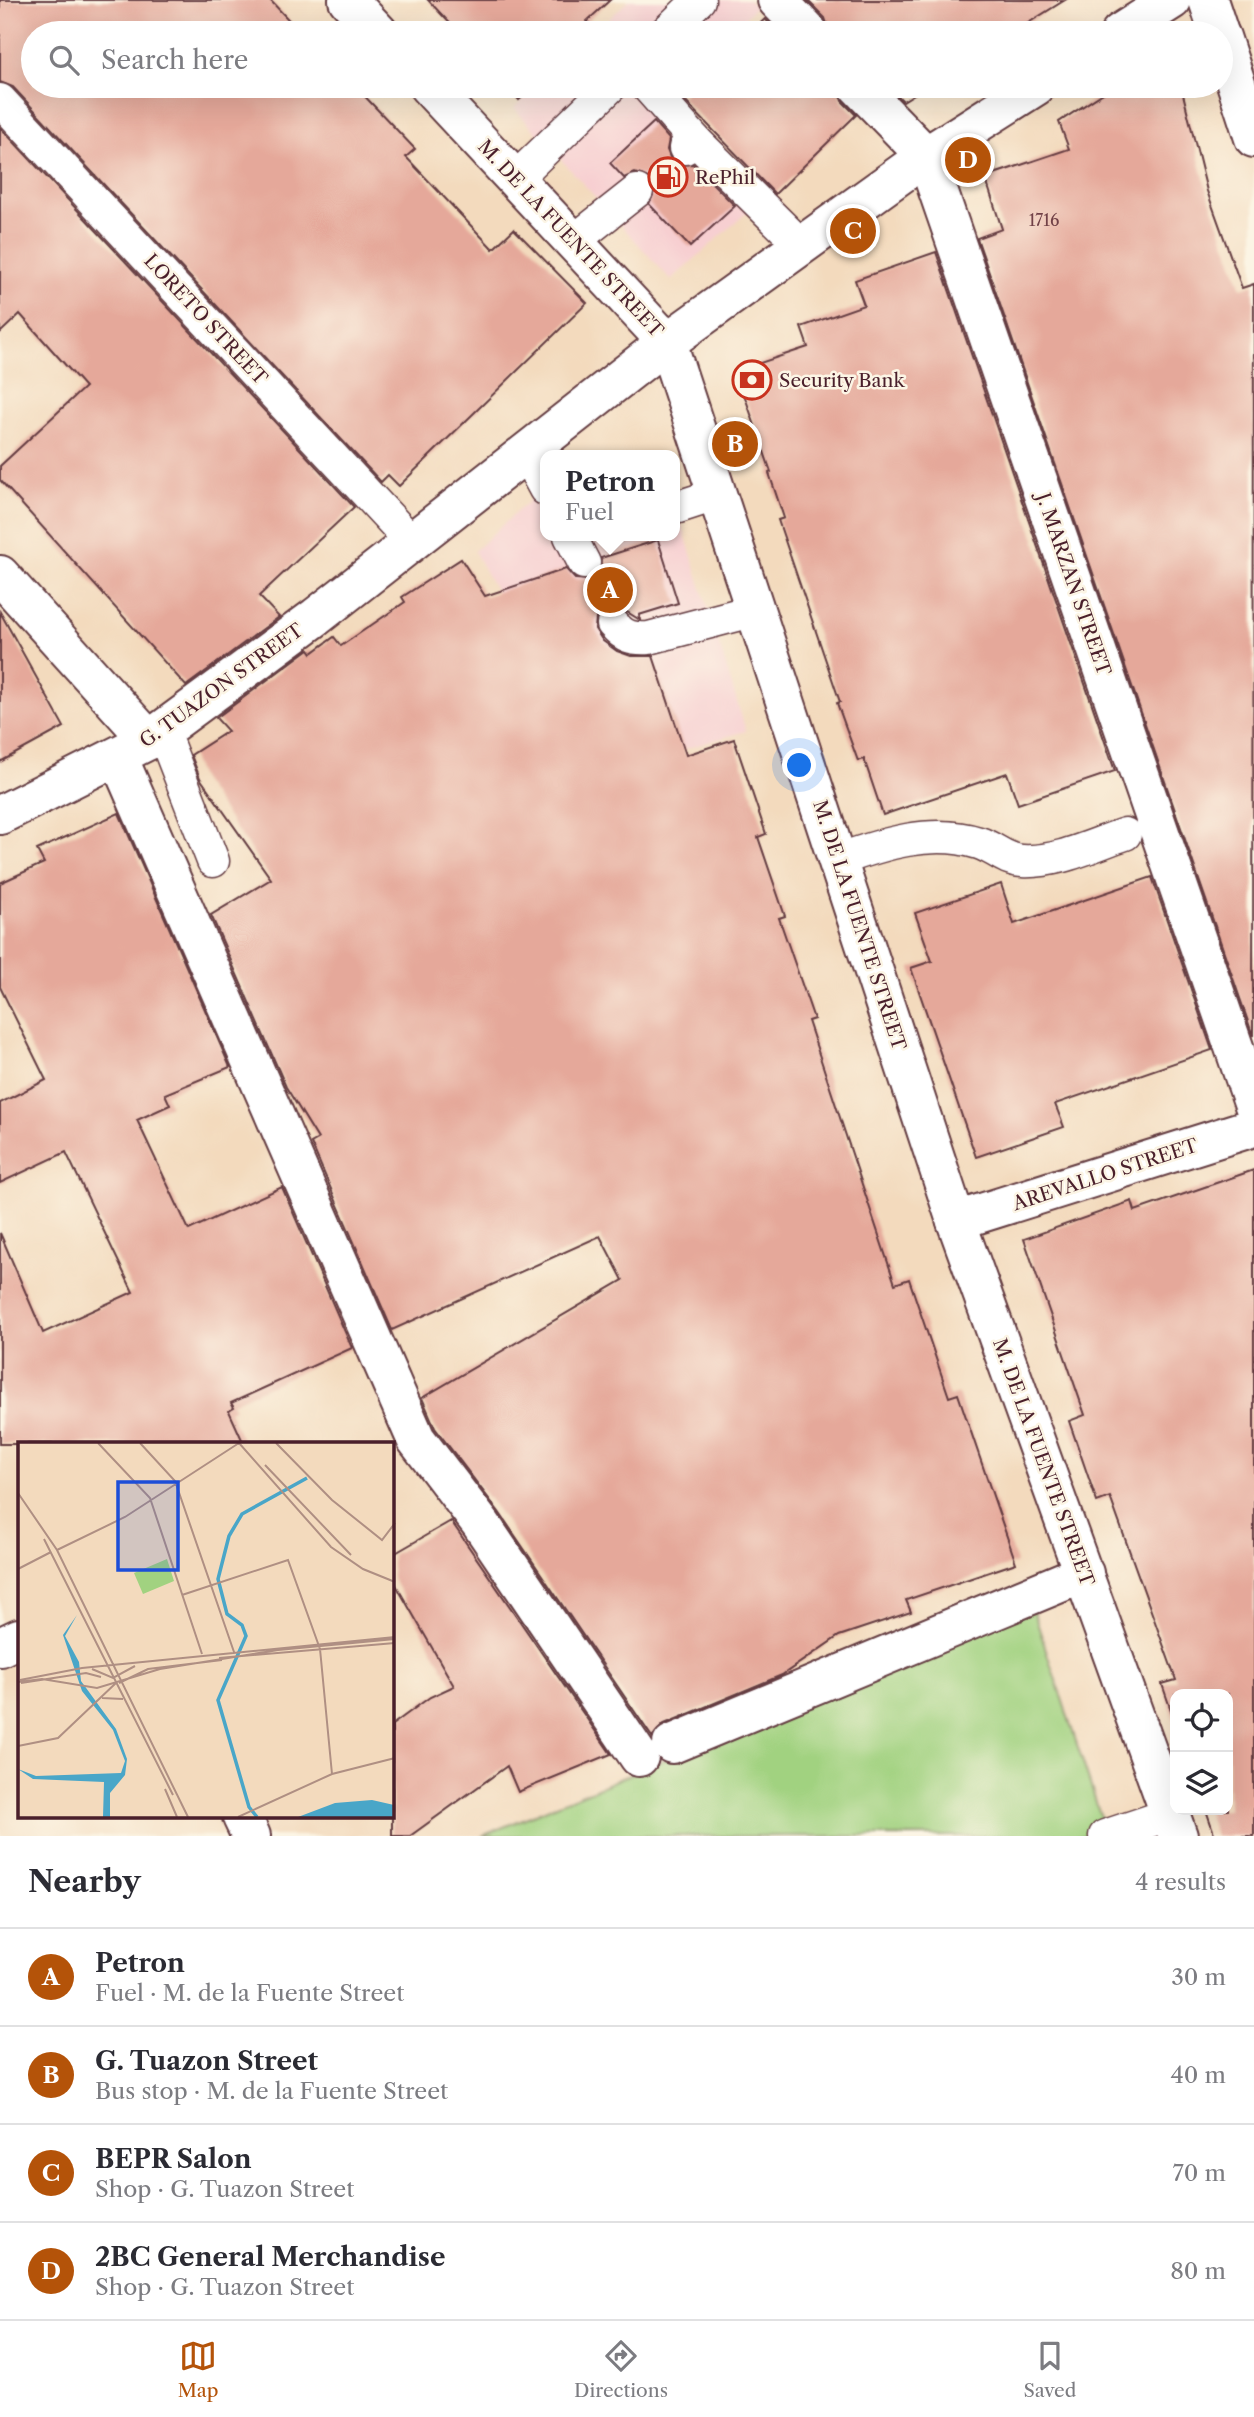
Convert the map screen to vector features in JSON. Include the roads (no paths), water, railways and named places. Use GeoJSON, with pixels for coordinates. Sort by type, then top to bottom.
{"type":"FeatureCollection","features":[{"type":"Feature","properties":{"kind":"street"},"geometry":{"type":"LineString","coordinates":[[348,0],[368,21]]}},
{"type":"Feature","properties":{"kind":"street"},"geometry":{"type":"LineString","coordinates":[[778,0],[798,21]]}},
{"type":"Feature","properties":{"kind":"street"},"geometry":{"type":"LineString","coordinates":[[1138,21],[1172,0]]}},
{"type":"Feature","properties":{"kind":"street"},"geometry":{"type":"LineString","coordinates":[[1208,0],[1215,21]]}},
{"type":"Feature","properties":{"kind":"street"},"geometry":{"type":"LineString","coordinates":[[1233,74],[1254,138]]}},
{"type":"Feature","properties":{"kind":"street","name":"M. DE LA FUENTE STREET"},"geometry":{"type":"LineString","coordinates":[[439,98],[575,240],[667,342],[956,1221],[1174,1825]]}},
{"type":"Feature","properties":{"kind":"street","name":"J. MARZAN STREET"},"geometry":{"type":"LineString","coordinates":[[870,98],[926,156],[1254,1105]]}},
{"type":"Feature","properties":{"kind":"street","name":"G. TUAZON STREET"},"geometry":{"type":"LineString","coordinates":[[0,815],[143,742],[316,617],[667,342],[926,156],[1017,98]]}},
{"type":"Feature","properties":{"kind":"street"},"geometry":{"type":"LineString","coordinates":[[0,575],[143,742],[404,1445],[481,1524],[655,1750],[1084,1573]]}},
{"type":"Feature","properties":{"kind":"street","name":"AREVALLO STREET"},"geometry":{"type":"LineString","coordinates":[[956,1221],[1254,1127]]}},
{"type":"Feature","properties":{"kind":"street"},"geometry":{"type":"LineString","coordinates":[[0,1647],[18,1638]]}},
{"type":"Feature","properties":{"kind":"street"},"geometry":{"type":"LineString","coordinates":[[242,1818],[251,1836]]}},
{"type":"Feature","properties":{"kind":"lane"},"geometry":{"type":"LineString","coordinates":[[677,21],[699,0]]}},
{"type":"Feature","properties":{"kind":"lane"},"geometry":{"type":"LineString","coordinates":[[516,178],[599,98]]}},
{"type":"Feature","properties":{"kind":"lane"},"geometry":{"type":"LineString","coordinates":[[656,98],[690,144],[801,245]]}},
{"type":"Feature","properties":{"kind":"lane","name":"LORETO STREET"},"geometry":{"type":"LineString","coordinates":[[0,100],[411,541]]}},
{"type":"Feature","properties":{"kind":"lane"},"geometry":{"type":"LineString","coordinates":[[575,240],[637,191]]}},
{"type":"Feature","properties":{"kind":"lane"},"geometry":{"type":"LineString","coordinates":[[526,452],[540,479]]}},
{"type":"Feature","properties":{"kind":"lane"},"geometry":{"type":"LineString","coordinates":[[680,506],[718,494]]}},
{"type":"Feature","properties":{"kind":"lane"},"geometry":{"type":"LineString","coordinates":[[613,624],[622,635],[635,639],[649,638],[756,610]]}},
{"type":"Feature","properties":{"kind":"lane"},"geometry":{"type":"LineString","coordinates":[[143,742],[213,861]]}},
{"type":"Feature","properties":{"kind":"lane"},"geometry":{"type":"LineString","coordinates":[[838,860],[877,845],[953,837],[981,844],[1006,859],[1043,861],[1125,834]]}},
{"type":"Feature","properties":{"kind":"lane"},"geometry":{"type":"LineString","coordinates":[[1105,1836],[1174,1825]]}},
{"type":"Feature","properties":{"kind":"place","name":"2BC General Merchandise"},"geometry":{"type":"Point","coordinates":[968,160]}},
{"type":"Feature","properties":{"kind":"place","name":"RePhil"},"geometry":{"type":"Point","coordinates":[668,177]}},
{"type":"Feature","properties":{"kind":"place","name":"BEPR Salon"},"geometry":{"type":"Point","coordinates":[853,231]}},
{"type":"Feature","properties":{"kind":"place","name":"Security Bank"},"geometry":{"type":"Point","coordinates":[752,380]}},
{"type":"Feature","properties":{"kind":"place","name":"G. Tuazon Street"},"geometry":{"type":"Point","coordinates":[735,444]}},
{"type":"Feature","properties":{"kind":"place","name":"Petron"},"geometry":{"type":"Point","coordinates":[610,590]}}]}
